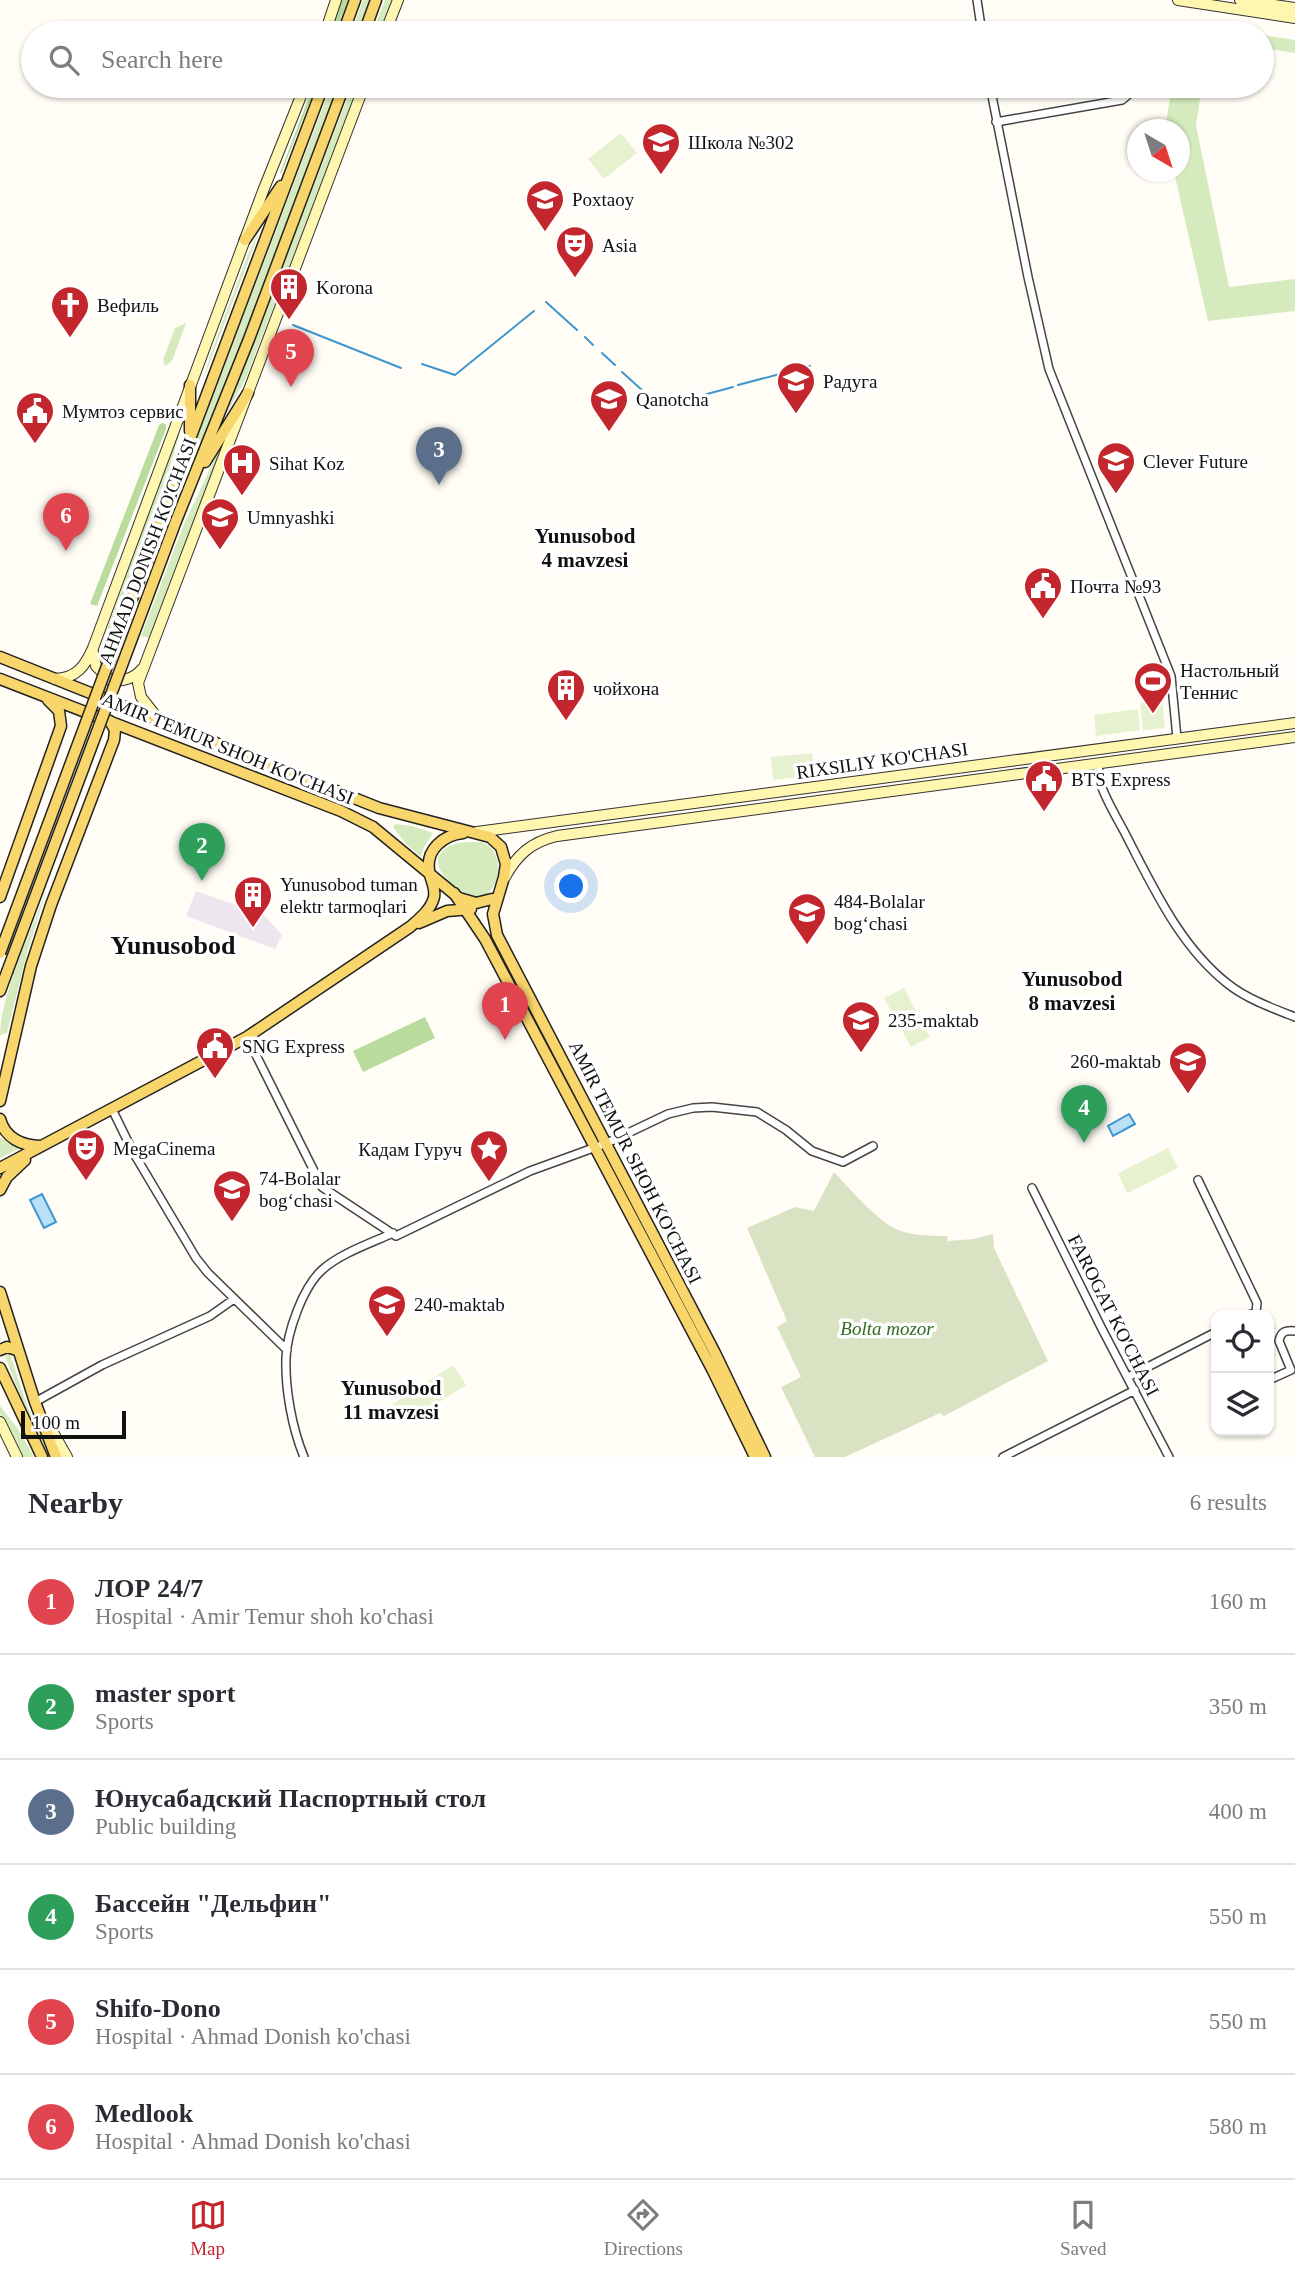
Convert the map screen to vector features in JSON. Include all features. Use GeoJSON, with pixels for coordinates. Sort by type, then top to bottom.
{"type":"FeatureCollection","features":[{"type":"Feature","properties":{"kind":"main road"},"geometry":{"type":"LineString","coordinates":[[329,21],[336,0]]}},
{"type":"Feature","properties":{"kind":"main road"},"geometry":{"type":"LineString","coordinates":[[347,21],[355,0]]}},
{"type":"Feature","properties":{"kind":"main road"},"geometry":{"type":"LineString","coordinates":[[368,21],[376,0]]}},
{"type":"Feature","properties":{"kind":"main road"},"geometry":{"type":"LineString","coordinates":[[390,21],[398,0]]}},
{"type":"Feature","properties":{"kind":"main road"},"geometry":{"type":"LineString","coordinates":[[1178,0],[1295,18]]}},
{"type":"Feature","properties":{"kind":"main road"},"geometry":{"type":"LineString","coordinates":[[1240,0],[1295,8]]}},
{"type":"Feature","properties":{"kind":"main road","name":"AHMAD DONISH KO'CHASI"},"geometry":{"type":"LineString","coordinates":[[55,679],[69,677],[81,670],[93,648],[300,98]]}},
{"type":"Feature","properties":{"kind":"main road","name":"AHMAD DONISH KO'CHASI"},"geometry":{"type":"LineString","coordinates":[[0,953],[319,98]]}},
{"type":"Feature","properties":{"kind":"main road","name":"AHMAD DONISH KO'CHASI"},"geometry":{"type":"LineString","coordinates":[[0,991],[176,521],[249,339],[339,98]]}},
{"type":"Feature","properties":{"kind":"main road","name":"AHMAD DONISH KO'CHASI"},"geometry":{"type":"LineString","coordinates":[[159,720],[139,694],[138,683],[359,98]]}},
{"type":"Feature","properties":{"kind":"main road"},"geometry":{"type":"LineString","coordinates":[[245,240],[292,169]]}},
{"type":"Feature","properties":{"kind":"main road"},"geometry":{"type":"LineString","coordinates":[[190,385],[190,439]]}},
{"type":"Feature","properties":{"kind":"main road"},"geometry":{"type":"LineString","coordinates":[[190,485],[248,393]]}},
{"type":"Feature","properties":{"kind":"main road"},"geometry":{"type":"LineString","coordinates":[[93,648],[96,666],[110,680],[132,678],[145,664]]}},
{"type":"Feature","properties":{"kind":"main road","name":"AMIR TEMUR SHOH KO'CHASI"},"geometry":{"type":"LineString","coordinates":[[0,657],[379,808],[490,837],[501,847],[506,864],[493,911],[496,931],[715,1353],[765,1457]]}},
{"type":"Feature","properties":{"kind":"main road","name":"AMIR TEMUR SHOH KO'CHASI"},"geometry":{"type":"LineString","coordinates":[[0,679],[358,819],[373,827],[464,900],[474,902],[492,899]]}},
{"type":"Feature","properties":{"kind":"main road"},"geometry":{"type":"LineString","coordinates":[[0,897],[61,726],[58,711],[40,694]]}},
{"type":"Feature","properties":{"kind":"main road"},"geometry":{"type":"LineString","coordinates":[[0,1101],[31,966],[51,905],[114,740],[110,721]]}},
{"type":"Feature","properties":{"kind":"main road","name":"RIXSILIY KO'CHASI"},"geometry":{"type":"LineString","coordinates":[[473,833],[1295,723]]}},
{"type":"Feature","properties":{"kind":"main road","name":"RIXSILIY KO'CHASI"},"geometry":{"type":"LineString","coordinates":[[503,881],[521,853],[538,841],[566,835],[1295,737]]}},
{"type":"Feature","properties":{"kind":"main road"},"geometry":{"type":"LineString","coordinates":[[221,764],[230,759],[232,753],[229,748]]}},
{"type":"Feature","properties":{"kind":"main road"},"geometry":{"type":"LineString","coordinates":[[1046,756],[1048,770]]}},
{"type":"Feature","properties":{"kind":"main road"},"geometry":{"type":"LineString","coordinates":[[616,813],[613,821],[618,828]]}},
{"type":"Feature","properties":{"kind":"main road"},"geometry":{"type":"LineString","coordinates":[[0,1168],[247,1037],[410,927],[425,914],[433,900],[434,886],[429,874],[430,858],[437,844],[450,836],[473,833]]}},
{"type":"Feature","properties":{"kind":"main road"},"geometry":{"type":"LineString","coordinates":[[410,927],[447,911],[478,907],[492,899],[503,881]]}},
{"type":"Feature","properties":{"kind":"main road","name":"AMIR TEMUR SHOH KO'CHASI"},"geometry":{"type":"LineString","coordinates":[[454,893],[485,939],[713,1371],[755,1457]]}},
{"type":"Feature","properties":{"kind":"main road"},"geometry":{"type":"LineString","coordinates":[[2,1042],[15,1035]]}},
{"type":"Feature","properties":{"kind":"main road"},"geometry":{"type":"LineString","coordinates":[[0,1119],[6,1132],[16,1140],[41,1146]]}},
{"type":"Feature","properties":{"kind":"main road"},"geometry":{"type":"LineString","coordinates":[[0,1190],[10,1174],[41,1146]]}},
{"type":"Feature","properties":{"kind":"main road"},"geometry":{"type":"LineString","coordinates":[[0,1292],[17,1350],[56,1457]]}},
{"type":"Feature","properties":{"kind":"main road"},"geometry":{"type":"LineString","coordinates":[[0,1350],[7,1347],[17,1350]]}},
{"type":"Feature","properties":{"kind":"main road"},"geometry":{"type":"LineString","coordinates":[[0,1368],[42,1457]]}},
{"type":"Feature","properties":{"kind":"main road"},"geometry":{"type":"LineString","coordinates":[[35,1402],[67,1457]]}},
{"type":"Feature","properties":{"kind":"main road"},"geometry":{"type":"LineString","coordinates":[[0,1422],[17,1457]]}},
{"type":"Feature","properties":{"kind":"street"},"geometry":{"type":"LineString","coordinates":[[977,0],[980,21]]}},
{"type":"Feature","properties":{"kind":"street"},"geometry":{"type":"LineString","coordinates":[[992,98],[1049,369],[1171,676],[1177,738]]}},
{"type":"Feature","properties":{"kind":"street"},"geometry":{"type":"LineString","coordinates":[[996,122],[1124,98]]}},
{"type":"Feature","properties":{"kind":"street"},"geometry":{"type":"LineString","coordinates":[[1098,763],[1100,783],[1175,925],[1198,955],[1227,983],[1262,1004],[1295,1017]]}},
{"type":"Feature","properties":{"kind":"street"},"geometry":{"type":"LineString","coordinates":[[247,1037],[322,1186],[396,1236],[530,1171],[607,1143],[668,1114],[693,1108],[712,1107],[757,1112],[812,1151],[843,1161],[873,1146]]}},
{"type":"Feature","properties":{"kind":"street"},"geometry":{"type":"LineString","coordinates":[[112,1109],[133,1152],[181,1235],[208,1273],[287,1350]]}},
{"type":"Feature","properties":{"kind":"street"},"geometry":{"type":"LineString","coordinates":[[1198,1180],[1250,1286],[1257,1303],[1254,1310]]}},
{"type":"Feature","properties":{"kind":"street","name":"FAROGAT KO'CHASI"},"geometry":{"type":"LineString","coordinates":[[1032,1188],[1169,1457]]}},
{"type":"Feature","properties":{"kind":"street"},"geometry":{"type":"LineString","coordinates":[[304,1457],[292,1423],[286,1357],[301,1300],[315,1277],[331,1263],[393,1233]]}},
{"type":"Feature","properties":{"kind":"street"},"geometry":{"type":"LineString","coordinates":[[35,1402],[102,1365],[210,1316],[234,1299]]}},
{"type":"Feature","properties":{"kind":"street"},"geometry":{"type":"LineString","coordinates":[[1274,1378],[1291,1370],[1279,1341],[1282,1333],[1287,1330],[1295,1331]]}},
{"type":"Feature","properties":{"kind":"street"},"geometry":{"type":"LineString","coordinates":[[1128,1377],[1211,1335]]}},
{"type":"Feature","properties":{"kind":"street"},"geometry":{"type":"LineString","coordinates":[[1003,1457],[1135,1390]]}},
{"type":"Feature","properties":{"kind":"shaded area","name":"Yunusobod tuman elektr tarmoqlari"},"geometry":{"type":"Polygon","coordinates":[[[196,891],[264,915],[282,935],[275,949],[186,916],[196,891]]]}},
{"type":"Feature","properties":{"kind":"green space"},"geometry":{"type":"Polygon","coordinates":[[[341,0],[348,0],[340,21],[335,21],[341,0]]]}},
{"type":"Feature","properties":{"kind":"green space"},"geometry":{"type":"Polygon","coordinates":[[[363,0],[370,0],[362,21],[355,21],[363,0]]]}},
{"type":"Feature","properties":{"kind":"green space"},"geometry":{"type":"Polygon","coordinates":[[[385,0],[392,0],[384,21],[377,21],[385,0]]]}},
{"type":"Feature","properties":{"kind":"green space"},"geometry":{"type":"Polygon","coordinates":[[[1274,37],[1295,40],[1295,53],[1274,50],[1274,37]]]}},
{"type":"Feature","properties":{"kind":"green space"},"geometry":{"type":"Polygon","coordinates":[[[308,98],[311,98],[281,174],[308,98]]]}},
{"type":"Feature","properties":{"kind":"green space"},"geometry":{"type":"Polygon","coordinates":[[[326,98],[333,98],[178,500],[194,446],[326,98]]]}},
{"type":"Feature","properties":{"kind":"green space"},"geometry":{"type":"Polygon","coordinates":[[[347,98],[354,98],[246,378],[226,415],[347,98]]]}},
{"type":"Feature","properties":{"kind":"green space"},"geometry":{"type":"Polygon","coordinates":[[[1170,98],[1200,98],[1196,125],[1229,287],[1295,279],[1295,311],[1208,321],[1176,182],[1190,182],[1190,119],[1167,119],[1170,98]]]}},
{"type":"Feature","properties":{"kind":"green space"},"geometry":{"type":"Polygon","coordinates":[[[621,133],[637,153],[604,179],[588,159],[621,133]]]}},
{"type":"Feature","properties":{"kind":"green space"},"geometry":{"type":"Polygon","coordinates":[[[262,225],[203,380],[248,254],[262,225]]]}},
{"type":"Feature","properties":{"kind":"green space"},"geometry":{"type":"Polygon","coordinates":[[[186,323],[172,361],[165,366],[163,360],[175,328],[186,323]]]}},
{"type":"Feature","properties":{"kind":"green space"},"geometry":{"type":"Polygon","coordinates":[[[187,408],[159,504],[101,654],[99,652],[187,408]]]}},
{"type":"Feature","properties":{"kind":"green space"},"geometry":{"type":"Polygon","coordinates":[[[166,424],[166,429],[97,606],[90,604],[159,425],[166,424]]]}},
{"type":"Feature","properties":{"kind":"green space"},"geometry":{"type":"Polygon","coordinates":[[[225,437],[213,475],[149,638],[141,636],[184,524],[225,437]]]}},
{"type":"Feature","properties":{"kind":"green space","name":"Настольный Теннис"},"geometry":{"type":"Polygon","coordinates":[[[1162,700],[1165,728],[1143,730],[1140,703],[1162,700]]]}},
{"type":"Feature","properties":{"kind":"green space"},"geometry":{"type":"Polygon","coordinates":[[[1138,709],[1140,730],[1096,736],[1094,715],[1138,709]]]}},
{"type":"Feature","properties":{"kind":"green space"},"geometry":{"type":"Polygon","coordinates":[[[812,753],[815,775],[773,780],[771,757],[812,753]]]}},
{"type":"Feature","properties":{"kind":"green space"},"geometry":{"type":"Polygon","coordinates":[[[395,824],[433,833],[421,857],[405,843],[393,827],[395,824]]]}},
{"type":"Feature","properties":{"kind":"green space"},"geometry":{"type":"Polygon","coordinates":[[[482,842],[495,854],[498,870],[493,887],[479,899],[453,885],[440,869],[438,861],[441,853],[453,844],[482,842]]]}},
{"type":"Feature","properties":{"kind":"green space"},"geometry":{"type":"Polygon","coordinates":[[[48,886],[27,953],[7,1033],[0,1035],[1,1019],[11,981],[48,886]]]}},
{"type":"Feature","properties":{"kind":"green space"},"geometry":{"type":"Polygon","coordinates":[[[904,988],[930,1037],[911,1047],[884,998],[904,988]]]}},
{"type":"Feature","properties":{"kind":"green space"},"geometry":{"type":"Polygon","coordinates":[[[425,1017],[435,1038],[363,1072],[353,1051],[425,1017]]]}},
{"type":"Feature","properties":{"kind":"green space"},"geometry":{"type":"Polygon","coordinates":[[[0,1137],[10,1144],[22,1147],[0,1158],[0,1137]]]}},
{"type":"Feature","properties":{"kind":"green space"},"geometry":{"type":"Polygon","coordinates":[[[1168,1148],[1178,1168],[1127,1193],[1118,1173],[1168,1148]]]}},
{"type":"Feature","properties":{"kind":"green space","name":"Bolta mozor"},"geometry":{"type":"Polygon","coordinates":[[[834,1172],[870,1210],[900,1231],[948,1236],[947,1241],[993,1234],[994,1248],[1048,1361],[944,1416],[940,1413],[845,1457],[815,1457],[781,1387],[801,1377],[777,1327],[787,1321],[747,1228],[795,1207],[814,1211],[834,1172]]]}},
{"type":"Feature","properties":{"kind":"green space"},"geometry":{"type":"Polygon","coordinates":[[[10,1354],[28,1408],[51,1457],[48,1457],[23,1404],[5,1356],[10,1354]]]}},
{"type":"Feature","properties":{"kind":"green space"},"geometry":{"type":"Polygon","coordinates":[[[453,1365],[466,1385],[428,1409],[421,1400],[427,1410],[404,1423],[393,1404],[453,1365]]]}},
{"type":"Feature","properties":{"kind":"green space"},"geometry":{"type":"Polygon","coordinates":[[[0,1406],[18,1429],[34,1457],[21,1457],[0,1414],[0,1406]]]}},
{"type":"Feature","properties":{"kind":"water"},"geometry":{"type":"Polygon","coordinates":[[[1129,1114],[1135,1124],[1113,1136],[1108,1126],[1129,1114]]]}},
{"type":"Feature","properties":{"kind":"water"},"geometry":{"type":"Polygon","coordinates":[[[42,1194],[56,1222],[44,1228],[30,1200],[42,1194]]]}},
{"type":"Feature","properties":{"kind":"waterway"},"geometry":{"type":"LineString","coordinates":[[546,302],[577,330]]}},
{"type":"Feature","properties":{"kind":"waterway"},"geometry":{"type":"LineString","coordinates":[[422,364],[455,375],[534,311]]}},
{"type":"Feature","properties":{"kind":"waterway"},"geometry":{"type":"LineString","coordinates":[[293,325],[401,368]]}},
{"type":"Feature","properties":{"kind":"waterway"},"geometry":{"type":"LineString","coordinates":[[585,337],[593,345]]}},
{"type":"Feature","properties":{"kind":"waterway"},"geometry":{"type":"LineString","coordinates":[[602,353],[615,365]]}},
{"type":"Feature","properties":{"kind":"waterway"},"geometry":{"type":"LineString","coordinates":[[738,385],[810,366]]}},
{"type":"Feature","properties":{"kind":"waterway"},"geometry":{"type":"LineString","coordinates":[[622,372],[643,391]]}},
{"type":"Feature","properties":{"kind":"waterway"},"geometry":{"type":"LineString","coordinates":[[681,401],[733,387]]}},
{"type":"Feature","properties":{"kind":"place","name":"Школа №302"},"geometry":{"type":"Point","coordinates":[661,176]}},
{"type":"Feature","properties":{"kind":"place","name":"Poxtaoy"},"geometry":{"type":"Point","coordinates":[545,233]}},
{"type":"Feature","properties":{"kind":"place","name":"Asia"},"geometry":{"type":"Point","coordinates":[575,279]}},
{"type":"Feature","properties":{"kind":"place","name":"Korona"},"geometry":{"type":"Point","coordinates":[289,321]}},
{"type":"Feature","properties":{"kind":"place","name":"Вефиль"},"geometry":{"type":"Point","coordinates":[70,339]}},
{"type":"Feature","properties":{"kind":"place","name":"Shifo-Dono"},"geometry":{"type":"Point","coordinates":[291,387]}},
{"type":"Feature","properties":{"kind":"place","name":"Радуга"},"geometry":{"type":"Point","coordinates":[796,415]}},
{"type":"Feature","properties":{"kind":"place","name":"Qanotcha"},"geometry":{"type":"Point","coordinates":[609,433]}},
{"type":"Feature","properties":{"kind":"place","name":"Мумтоз сервис"},"geometry":{"type":"Point","coordinates":[35,445]}},
{"type":"Feature","properties":{"kind":"place","name":"Юнусабадский Паспортный стол"},"geometry":{"type":"Point","coordinates":[439,485]}},
{"type":"Feature","properties":{"kind":"place","name":"Clever Future"},"geometry":{"type":"Point","coordinates":[1116,495]}},
{"type":"Feature","properties":{"kind":"place","name":"Sihat Koz"},"geometry":{"type":"Point","coordinates":[242,497]}},
{"type":"Feature","properties":{"kind":"place","name":"Medlook"},"geometry":{"type":"Point","coordinates":[66,551]}},
{"type":"Feature","properties":{"kind":"place","name":"Umnyashki"},"geometry":{"type":"Point","coordinates":[220,551]}},
{"type":"Feature","properties":{"kind":"place","name":"Почта №93"},"geometry":{"type":"Point","coordinates":[1043,620]}},
{"type":"Feature","properties":{"kind":"place","name":"Настольный Теннис"},"geometry":{"type":"Point","coordinates":[1153,715]}},
{"type":"Feature","properties":{"kind":"place","name":"чойхона"},"geometry":{"type":"Point","coordinates":[566,722]}},
{"type":"Feature","properties":{"kind":"place","name":"BTS Express"},"geometry":{"type":"Point","coordinates":[1044,813]}},
{"type":"Feature","properties":{"kind":"place","name":"master sport"},"geometry":{"type":"Point","coordinates":[202,881]}},
{"type":"Feature","properties":{"kind":"place","name":"Yunusobod tuman elektr tarmoqlari"},"geometry":{"type":"Point","coordinates":[253,929]}},
{"type":"Feature","properties":{"kind":"place","name":"484-Bolalar bogʻchasi"},"geometry":{"type":"Point","coordinates":[807,946]}},
{"type":"Feature","properties":{"kind":"place","name":"ЛОР 24/7"},"geometry":{"type":"Point","coordinates":[505,1040]}},
{"type":"Feature","properties":{"kind":"place","name":"235-maktab"},"geometry":{"type":"Point","coordinates":[861,1054]}},
{"type":"Feature","properties":{"kind":"place","name":"SNG Express"},"geometry":{"type":"Point","coordinates":[215,1080]}},
{"type":"Feature","properties":{"kind":"place","name":"260-maktab"},"geometry":{"type":"Point","coordinates":[1188,1095]}},
{"type":"Feature","properties":{"kind":"place","name":"Бассейн \"Дельфин\""},"geometry":{"type":"Point","coordinates":[1084,1143]}},
{"type":"Feature","properties":{"kind":"place","name":"MegaCinema"},"geometry":{"type":"Point","coordinates":[86,1182]}},
{"type":"Feature","properties":{"kind":"place","name":"Кадам Гуруч"},"geometry":{"type":"Point","coordinates":[489,1183]}},
{"type":"Feature","properties":{"kind":"place","name":"74-Bolalar bogʻchasi"},"geometry":{"type":"Point","coordinates":[232,1223]}},
{"type":"Feature","properties":{"kind":"place","name":"240-maktab"},"geometry":{"type":"Point","coordinates":[387,1338]}},
{"type":"Feature","properties":{"kind":"district","name":"Yunusobod 4 mavzesi"},"geometry":{"type":"Point","coordinates":[585,548]}},
{"type":"Feature","properties":{"kind":"district","name":"Yunusobod"},"geometry":{"type":"Point","coordinates":[173,945]}},
{"type":"Feature","properties":{"kind":"district","name":"Yunusobod 8 mavzesi"},"geometry":{"type":"Point","coordinates":[1072,991]}},
{"type":"Feature","properties":{"kind":"district","name":"Yunusobod 11 mavzesi"},"geometry":{"type":"Point","coordinates":[391,1400]}}]}
